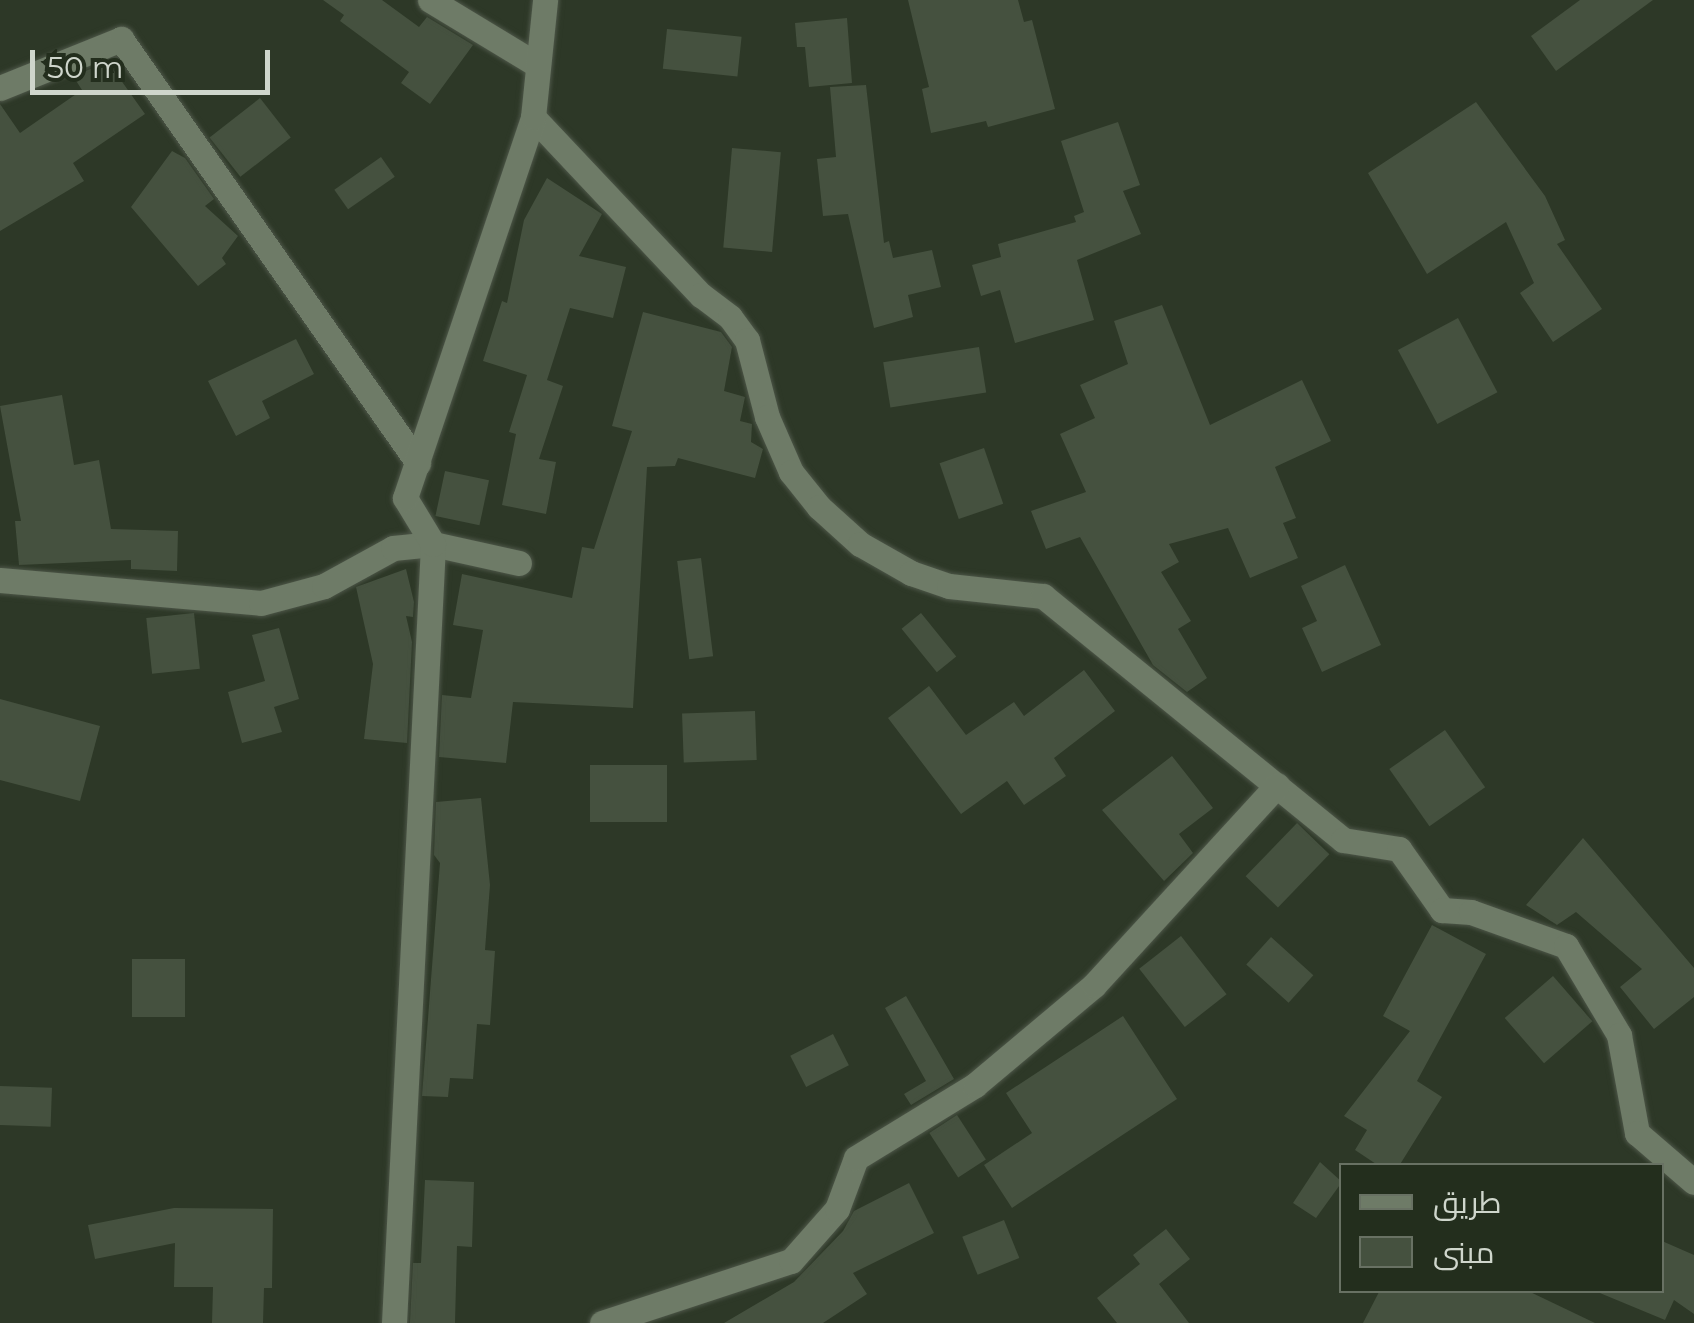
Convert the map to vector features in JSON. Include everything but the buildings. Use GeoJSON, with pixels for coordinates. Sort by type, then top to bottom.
{"type":"FeatureCollection","features":[{"type":"Feature","properties":{"kind":"street"},"geometry":{"type":"LineString","coordinates":[[430,0],[534,63]]}},
{"type":"Feature","properties":{"kind":"street"},"geometry":{"type":"LineString","coordinates":[[394,1323],[433,544],[406,498],[533,116],[534,63],[545,0]]}},
{"type":"Feature","properties":{"kind":"street"},"geometry":{"type":"LineString","coordinates":[[0,88],[121,39],[418,462]]}},
{"type":"Feature","properties":{"kind":"street"},"geometry":{"type":"LineString","coordinates":[[533,116],[701,295],[730,317],[747,340],[767,418],[791,472],[819,507],[860,544],[911,574],[949,586],[1044,596],[1343,840],[1399,849],[1442,910],[1471,912],[1566,946],[1619,1035],[1637,1133],[1694,1182]]}},
{"type":"Feature","properties":{"kind":"street"},"geometry":{"type":"LineString","coordinates":[[0,580],[261,603],[324,586],[393,548],[433,544],[520,563]]}},
{"type":"Feature","properties":{"kind":"street"},"geometry":{"type":"LineString","coordinates":[[602,1323],[791,1261],[837,1209],[856,1158],[976,1085],[1094,985],[1277,785]]}}]}
